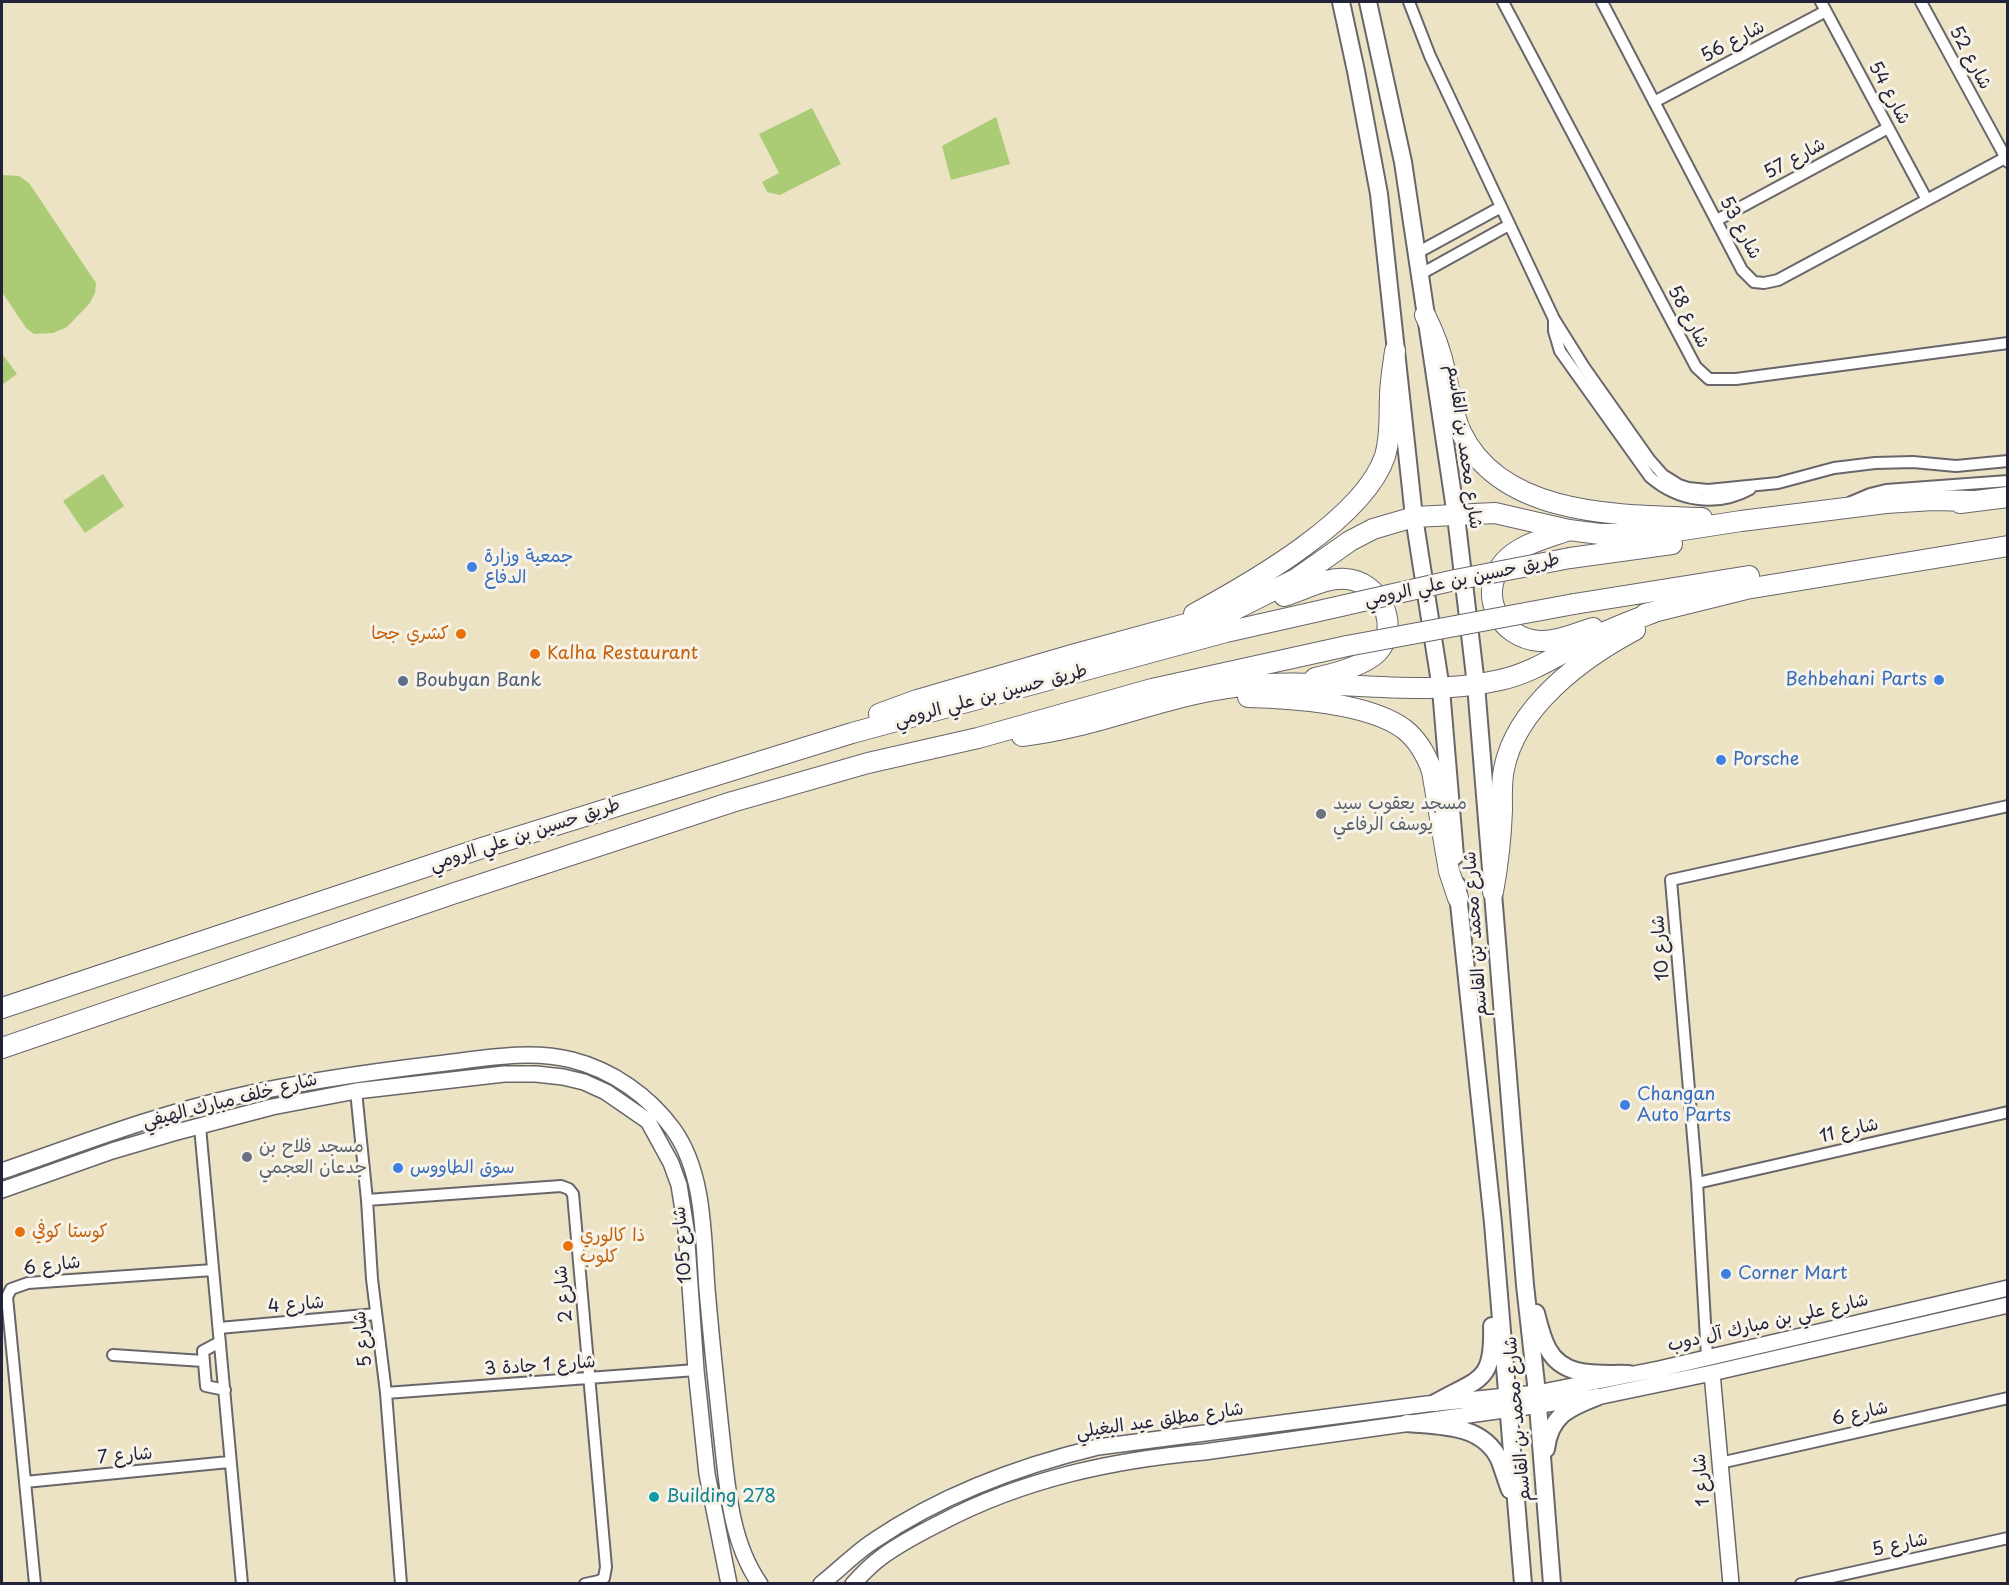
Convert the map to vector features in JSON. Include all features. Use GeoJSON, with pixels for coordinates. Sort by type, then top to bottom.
{"type":"FeatureCollection","features":[{"type":"Feature","properties":{"kind":"highway"},"geometry":{"type":"LineString","coordinates":[[1425,315],[1442,357],[1453,411],[1462,434],[1482,462],[1507,483],[1546,500],[1606,513],[1741,521]]}},
{"type":"Feature","properties":{"kind":"highway"},"geometry":{"type":"LineString","coordinates":[[1162,631],[1223,598],[1287,558],[1329,526],[1366,488],[1380,468],[1388,445],[1395,351]]}},
{"type":"Feature","properties":{"kind":"highway","name":"طريق حسين بن علي الرومي"},"geometry":{"type":"LineString","coordinates":[[2,1008],[482,848],[852,733],[1226,632],[1455,580],[1570,558],[2007,497]]}},
{"type":"Feature","properties":{"kind":"highway"},"geometry":{"type":"LineString","coordinates":[[1230,612],[1296,579],[1350,540],[1372,529],[1413,517],[1494,513],[1569,530],[1600,534],[1634,534],[1670,532],[1909,501],[1971,501]]}},
{"type":"Feature","properties":{"kind":"highway"},"geometry":{"type":"LineString","coordinates":[[1569,530],[1516,552],[1504,562],[1495,576],[1492,591],[1494,607],[1501,621],[1512,632],[1527,639],[1542,641],[1559,639],[1657,610],[1746,589],[2007,546]]}},
{"type":"Feature","properties":{"kind":"highway","name":"طريق حسين بن علي الرومي"},"geometry":{"type":"LineString","coordinates":[[2,1048],[441,898],[732,802],[868,763],[978,738],[1152,689],[1347,646],[1574,604],[2007,537]]}},
{"type":"Feature","properties":{"kind":"highway"},"geometry":{"type":"LineString","coordinates":[[852,733],[866,721],[882,712],[917,700],[1230,612],[1329,580],[1347,579],[1365,585],[1379,597],[1387,614],[1388,632],[1381,649],[1368,660],[1344,670],[1295,683]]}},
{"type":"Feature","properties":{"kind":"highway"},"geometry":{"type":"LineString","coordinates":[[1493,892],[1499,847],[1504,771],[1515,737],[1533,709],[1571,673],[1634,631],[1746,589]]}},
{"type":"Feature","properties":{"kind":"highway"},"geometry":{"type":"LineString","coordinates":[[978,738],[1002,738],[1048,732],[1235,686],[1295,683],[1441,689],[1476,685],[1502,680],[1529,671],[1603,633],[1657,610]]}},
{"type":"Feature","properties":{"kind":"highway"},"geometry":{"type":"LineString","coordinates":[[1176,699],[1246,697],[1295,699],[1361,711],[1398,725],[1417,742],[1429,763],[1449,871],[1458,898]]}},
{"type":"Feature","properties":{"kind":"main road","name":"شارع محمد بن القاسم"},"geometry":{"type":"LineString","coordinates":[[1341,2],[1379,194],[1413,517],[1441,689],[1458,898],[1509,1403],[1523,1584]]}},
{"type":"Feature","properties":{"kind":"main road","name":"شارع محمد بن القاسم"},"geometry":{"type":"LineString","coordinates":[[1368,2],[1403,162],[1456,516],[1476,685],[1552,1584]]}},
{"type":"Feature","properties":{"kind":"main road"},"geometry":{"type":"LineString","coordinates":[[1435,1403],[1479,1379],[1488,1368],[1492,1357],[1485,1157]]}},
{"type":"Feature","properties":{"kind":"main road"},"geometry":{"type":"LineString","coordinates":[[1525,1285],[1545,1344],[1553,1357],[1561,1364],[1582,1373],[1629,1374]]}},
{"type":"Feature","properties":{"kind":"main road"},"geometry":{"type":"LineString","coordinates":[[1543,1474],[1550,1432],[1556,1420],[1577,1404],[1597,1397]]}},
{"type":"Feature","properties":{"kind":"main road"},"geometry":{"type":"LineString","coordinates":[[1407,1423],[1457,1428],[1468,1431],[1486,1442],[1499,1458],[1517,1509]]}},
{"type":"Feature","properties":{"kind":"street"},"geometry":{"type":"LineString","coordinates":[[1409,2],[1430,56],[1554,319],[1584,367],[1649,459],[1664,475],[1679,485],[1698,490],[1754,486],[1793,479],[1833,468],[1875,462],[1913,462],[1956,466],[2007,461]]}},
{"type":"Feature","properties":{"kind":"street","name":"شارع 58"},"geometry":{"type":"LineString","coordinates":[[1503,2],[1696,367],[1709,378],[1736,379],[2007,343]]}},
{"type":"Feature","properties":{"kind":"street","name":"شارع 53"},"geometry":{"type":"LineString","coordinates":[[1602,2],[1742,270],[1754,282],[1764,283],[1778,280],[2006,160]]}},
{"type":"Feature","properties":{"kind":"street","name":"شارع 52"},"geometry":{"type":"LineString","coordinates":[[1921,2],[2006,160]]}},
{"type":"Feature","properties":{"kind":"street","name":"شارع 56"},"geometry":{"type":"LineString","coordinates":[[1654,102],[1824,6]]}},
{"type":"Feature","properties":{"kind":"street","name":"شارع 54"},"geometry":{"type":"LineString","coordinates":[[1824,6],[1927,200]]}},
{"type":"Feature","properties":{"kind":"street","name":"شارع 57"},"geometry":{"type":"LineString","coordinates":[[1717,220],[1888,128]]}},
{"type":"Feature","properties":{"kind":"street"},"geometry":{"type":"LineString","coordinates":[[1417,254],[1501,207]]}},
{"type":"Feature","properties":{"kind":"street"},"geometry":{"type":"LineString","coordinates":[[1419,275],[1509,225]]}},
{"type":"Feature","properties":{"kind":"street"},"geometry":{"type":"LineString","coordinates":[[1842,509],[1860,498],[1878,492],[2007,481]]}},
{"type":"Feature","properties":{"kind":"street","name":"شارع 10"},"geometry":{"type":"LineString","coordinates":[[1707,1357],[1697,1183],[1671,880],[2007,806]]}},
{"type":"Feature","properties":{"kind":"street","name":"شارع 105"},"geometry":{"type":"LineString","coordinates":[[470,1060],[539,1055],[588,1065],[623,1082],[651,1103],[674,1130],[688,1155],[697,1187],[702,1228],[713,1365],[728,1491],[733,1518],[744,1554],[760,1584]]}},
{"type":"Feature","properties":{"kind":"street"},"geometry":{"type":"LineString","coordinates":[[470,1060],[477,1069],[474,1079]]}},
{"type":"Feature","properties":{"kind":"street","name":"شارع خلف مبارك الهيفي"},"geometry":{"type":"LineString","coordinates":[[2,1171],[136,1124],[237,1096],[326,1078],[470,1060]]}},
{"type":"Feature","properties":{"kind":"street","name":"شارع 105"},"geometry":{"type":"LineString","coordinates":[[474,1079],[525,1074],[563,1077],[584,1082],[606,1092],[648,1121],[671,1163],[679,1185],[686,1229],[696,1370],[707,1474],[729,1584]]}},
{"type":"Feature","properties":{"kind":"street","name":"شارع خلف مبارك الهيفي"},"geometry":{"type":"LineString","coordinates":[[2,1190],[112,1151],[272,1107],[357,1091],[474,1079]]}},
{"type":"Feature","properties":{"kind":"street","name":"شارع 5"},"geometry":{"type":"LineString","coordinates":[[357,1091],[376,1314],[386,1393],[400,1584]]}},
{"type":"Feature","properties":{"kind":"street","name":"شارع 11"},"geometry":{"type":"LineString","coordinates":[[1697,1183],[2007,1112]]}},
{"type":"Feature","properties":{"kind":"street"},"geometry":{"type":"LineString","coordinates":[[200,1127],[242,1584]]}},
{"type":"Feature","properties":{"kind":"street"},"geometry":{"type":"LineString","coordinates":[[58,1152],[56,1161],[58,1165],[66,1168]]}},
{"type":"Feature","properties":{"kind":"street"},"geometry":{"type":"LineString","coordinates":[[32,1161],[36,1160],[43,1166],[43,1174],[40,1177]]}},
{"type":"Feature","properties":{"kind":"street","name":"شارع 2"},"geometry":{"type":"LineString","coordinates":[[367,1200],[561,1186],[569,1189],[573,1194],[606,1573],[599,1581],[585,1584]]}},
{"type":"Feature","properties":{"kind":"street"},"geometry":{"type":"LineString","coordinates":[[686,1229],[692,1225],[702,1228]]}},
{"type":"Feature","properties":{"kind":"street","name":"شارع 6"},"geometry":{"type":"LineString","coordinates":[[35,1584],[7,1297],[11,1289],[28,1283],[213,1270]]}},
{"type":"Feature","properties":{"kind":"street","name":"شارع علي بن مبارك آل دوب"},"geometry":{"type":"LineString","coordinates":[[1537,1399],[1629,1374],[2007,1288]]}},
{"type":"Feature","properties":{"kind":"street"},"geometry":{"type":"LineString","coordinates":[[1983,1293],[1980,1303],[1986,1310]]}},
{"type":"Feature","properties":{"kind":"street"},"geometry":{"type":"LineString","coordinates":[[1959,1298],[1966,1301],[1968,1305],[1968,1311],[1963,1315]]}},
{"type":"Feature","properties":{"kind":"street","name":"شارع علي بن مبارك آل دوب"},"geometry":{"type":"LineString","coordinates":[[1537,1399],[1597,1397],[2007,1305]]}},
{"type":"Feature","properties":{"kind":"street","name":"شارع 4"},"geometry":{"type":"LineString","coordinates":[[219,1328],[376,1314]]}},
{"type":"Feature","properties":{"kind":"street"},"geometry":{"type":"LineString","coordinates":[[220,1342],[203,1351],[202,1361],[206,1386],[225,1390]]}},
{"type":"Feature","properties":{"kind":"street"},"geometry":{"type":"LineString","coordinates":[[113,1355],[202,1361]]}},
{"type":"Feature","properties":{"kind":"street","name":"شارع 1 جادة 3"},"geometry":{"type":"LineString","coordinates":[[386,1393],[696,1370]]}},
{"type":"Feature","properties":{"kind":"street","name":"شارع 1"},"geometry":{"type":"LineString","coordinates":[[1712,1373],[1731,1584]]}},
{"type":"Feature","properties":{"kind":"street","name":"شارع 6"},"geometry":{"type":"LineString","coordinates":[[1720,1463],[2007,1398]]}},
{"type":"Feature","properties":{"kind":"street","name":"شارع مطلق عيد البغيلي"},"geometry":{"type":"LineString","coordinates":[[853,1584],[883,1556],[922,1532],[974,1505],[1070,1472],[1126,1462],[1407,1423],[1537,1399]]}},
{"type":"Feature","properties":{"kind":"street","name":"شارع مطلق عيد البغيلي"},"geometry":{"type":"LineString","coordinates":[[821,1584],[872,1541],[966,1489],[1017,1469],[1098,1447],[1435,1403],[1509,1403]]}},
{"type":"Feature","properties":{"kind":"street"},"geometry":{"type":"LineString","coordinates":[[1126,1462],[1139,1453],[1206,1444],[1211,1441],[1212,1432]]}},
{"type":"Feature","properties":{"kind":"street","name":"شارع 7"},"geometry":{"type":"LineString","coordinates":[[25,1482],[229,1462]]}},
{"type":"Feature","properties":{"kind":"street","name":"شارع 5"},"geometry":{"type":"LineString","coordinates":[[1801,1584],[2007,1538]]}},
{"type":"Feature","properties":{"kind":"green space"},"geometry":{"type":"Polygon","coordinates":[[[812,108],[841,164],[780,195],[767,192],[762,182],[779,173],[759,134],[812,108]]]}},
{"type":"Feature","properties":{"kind":"green space"},"geometry":{"type":"Polygon","coordinates":[[[996,117],[1010,164],[951,180],[942,146],[996,117]]]}},
{"type":"Feature","properties":{"kind":"green space"},"geometry":{"type":"Polygon","coordinates":[[[2,175],[19,176],[29,183],[96,283],[95,293],[90,303],[67,327],[53,333],[34,334],[26,328],[2,292],[2,175]]]}},
{"type":"Feature","properties":{"kind":"green space"},"geometry":{"type":"Polygon","coordinates":[[[2,356],[17,374],[2,385],[2,356]]]}},
{"type":"Feature","properties":{"kind":"green space"},"geometry":{"type":"Polygon","coordinates":[[[103,474],[124,506],[85,533],[63,501],[103,474]]]}},
{"type":"Feature","properties":{"kind":"place","name":"جمعية وزارة الدفاع"},"geometry":{"type":"Point","coordinates":[472,567]}},
{"type":"Feature","properties":{"kind":"place","name":"كشري جحا"},"geometry":{"type":"Point","coordinates":[461,634]}},
{"type":"Feature","properties":{"kind":"place","name":"Kalha Restaurant"},"geometry":{"type":"Point","coordinates":[535,654]}},
{"type":"Feature","properties":{"kind":"place","name":"Behbehani Parts"},"geometry":{"type":"Point","coordinates":[1939,680]}},
{"type":"Feature","properties":{"kind":"place","name":"Boubyan Bank"},"geometry":{"type":"Point","coordinates":[403,681]}},
{"type":"Feature","properties":{"kind":"place","name":"Porsche"},"geometry":{"type":"Point","coordinates":[1721,760]}},
{"type":"Feature","properties":{"kind":"place","name":"مسجد يعقوب سيد يوسف الرفاعي"},"geometry":{"type":"Point","coordinates":[1321,814]}},
{"type":"Feature","properties":{"kind":"place","name":"Changan Auto Parts"},"geometry":{"type":"Point","coordinates":[1625,1105]}},
{"type":"Feature","properties":{"kind":"place","name":"مسجد فلاح بن جدعان العجمي"},"geometry":{"type":"Point","coordinates":[247,1157]}},
{"type":"Feature","properties":{"kind":"place","name":"سوق الطاووس"},"geometry":{"type":"Point","coordinates":[398,1168]}},
{"type":"Feature","properties":{"kind":"place","name":"كوستا كوفي"},"geometry":{"type":"Point","coordinates":[20,1232]}},
{"type":"Feature","properties":{"kind":"place","name":"ذا كالوري كلوب"},"geometry":{"type":"Point","coordinates":[568,1246]}},
{"type":"Feature","properties":{"kind":"place","name":"Corner Mart"},"geometry":{"type":"Point","coordinates":[1726,1274]}},
{"type":"Feature","properties":{"kind":"place","name":"Building 278"},"geometry":{"type":"Point","coordinates":[654,1497]}}]}
